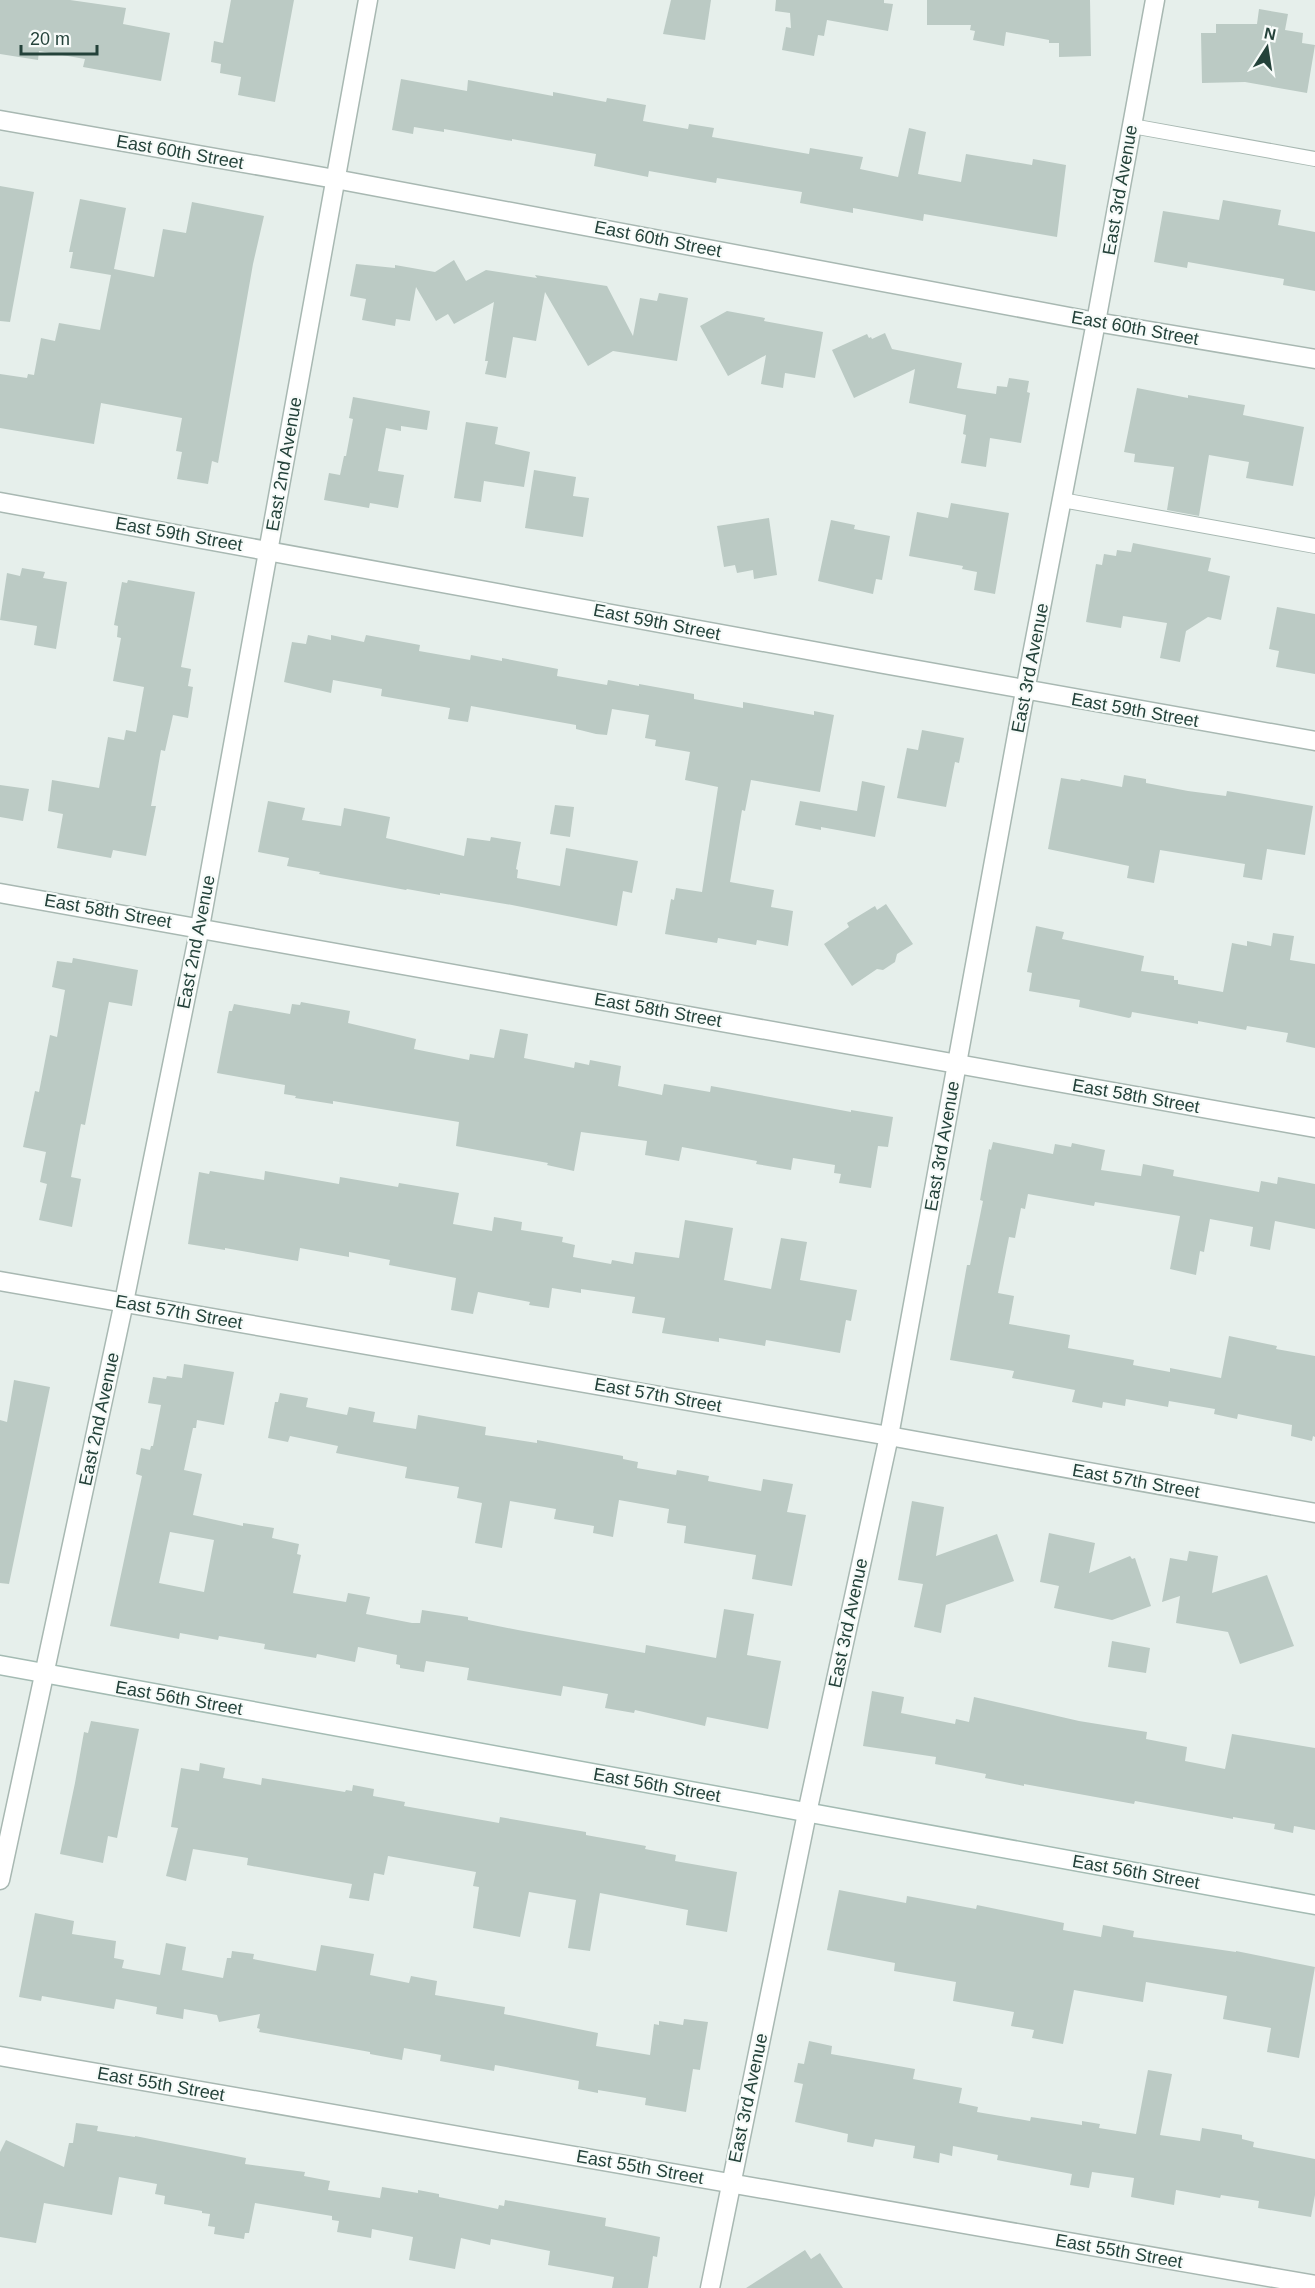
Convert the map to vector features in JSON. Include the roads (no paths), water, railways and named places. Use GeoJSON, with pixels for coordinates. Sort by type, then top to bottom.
{"type":"FeatureCollection","features":[{"type":"Feature","properties":{"kind":"street","name":"East 2nd Avenue"},"geometry":{"type":"LineString","coordinates":[[0,1880],[124,1302],[200,927],[368,0]]}},
{"type":"Feature","properties":{"kind":"street","name":"East 3rd Avenue"},"geometry":{"type":"LineString","coordinates":[[710,2288],[807,1813],[889,1436],[1025,691],[1155,0]]}},
{"type":"Feature","properties":{"kind":"street","name":"East 60th Street"},"geometry":{"type":"LineString","coordinates":[[0,120],[335,179],[1096,322],[1315,359]]}},
{"type":"Feature","properties":{"kind":"street","name":"East 59th Street"},"geometry":{"type":"LineString","coordinates":[[0,502],[268,549],[1025,691],[1315,741]]}},
{"type":"Feature","properties":{"kind":"street","name":"East 58th Street"},"geometry":{"type":"LineString","coordinates":[[0,892],[1315,1128]]}},
{"type":"Feature","properties":{"kind":"street","name":"East 57th Street"},"geometry":{"type":"LineString","coordinates":[[0,1281],[889,1436],[1315,1513]]}},
{"type":"Feature","properties":{"kind":"street","name":"East 56th Street"},"geometry":{"type":"LineString","coordinates":[[0,1665],[1315,1905]]}},
{"type":"Feature","properties":{"kind":"street","name":"East 55th Street"},"geometry":{"type":"LineString","coordinates":[[0,2056],[1315,2285]]}},
{"type":"Feature","properties":{"kind":"lane"},"geometry":{"type":"LineString","coordinates":[[1132,126],[1315,159]]}},
{"type":"Feature","properties":{"kind":"lane"},"geometry":{"type":"LineString","coordinates":[[1062,500],[1315,546]]}}]}
